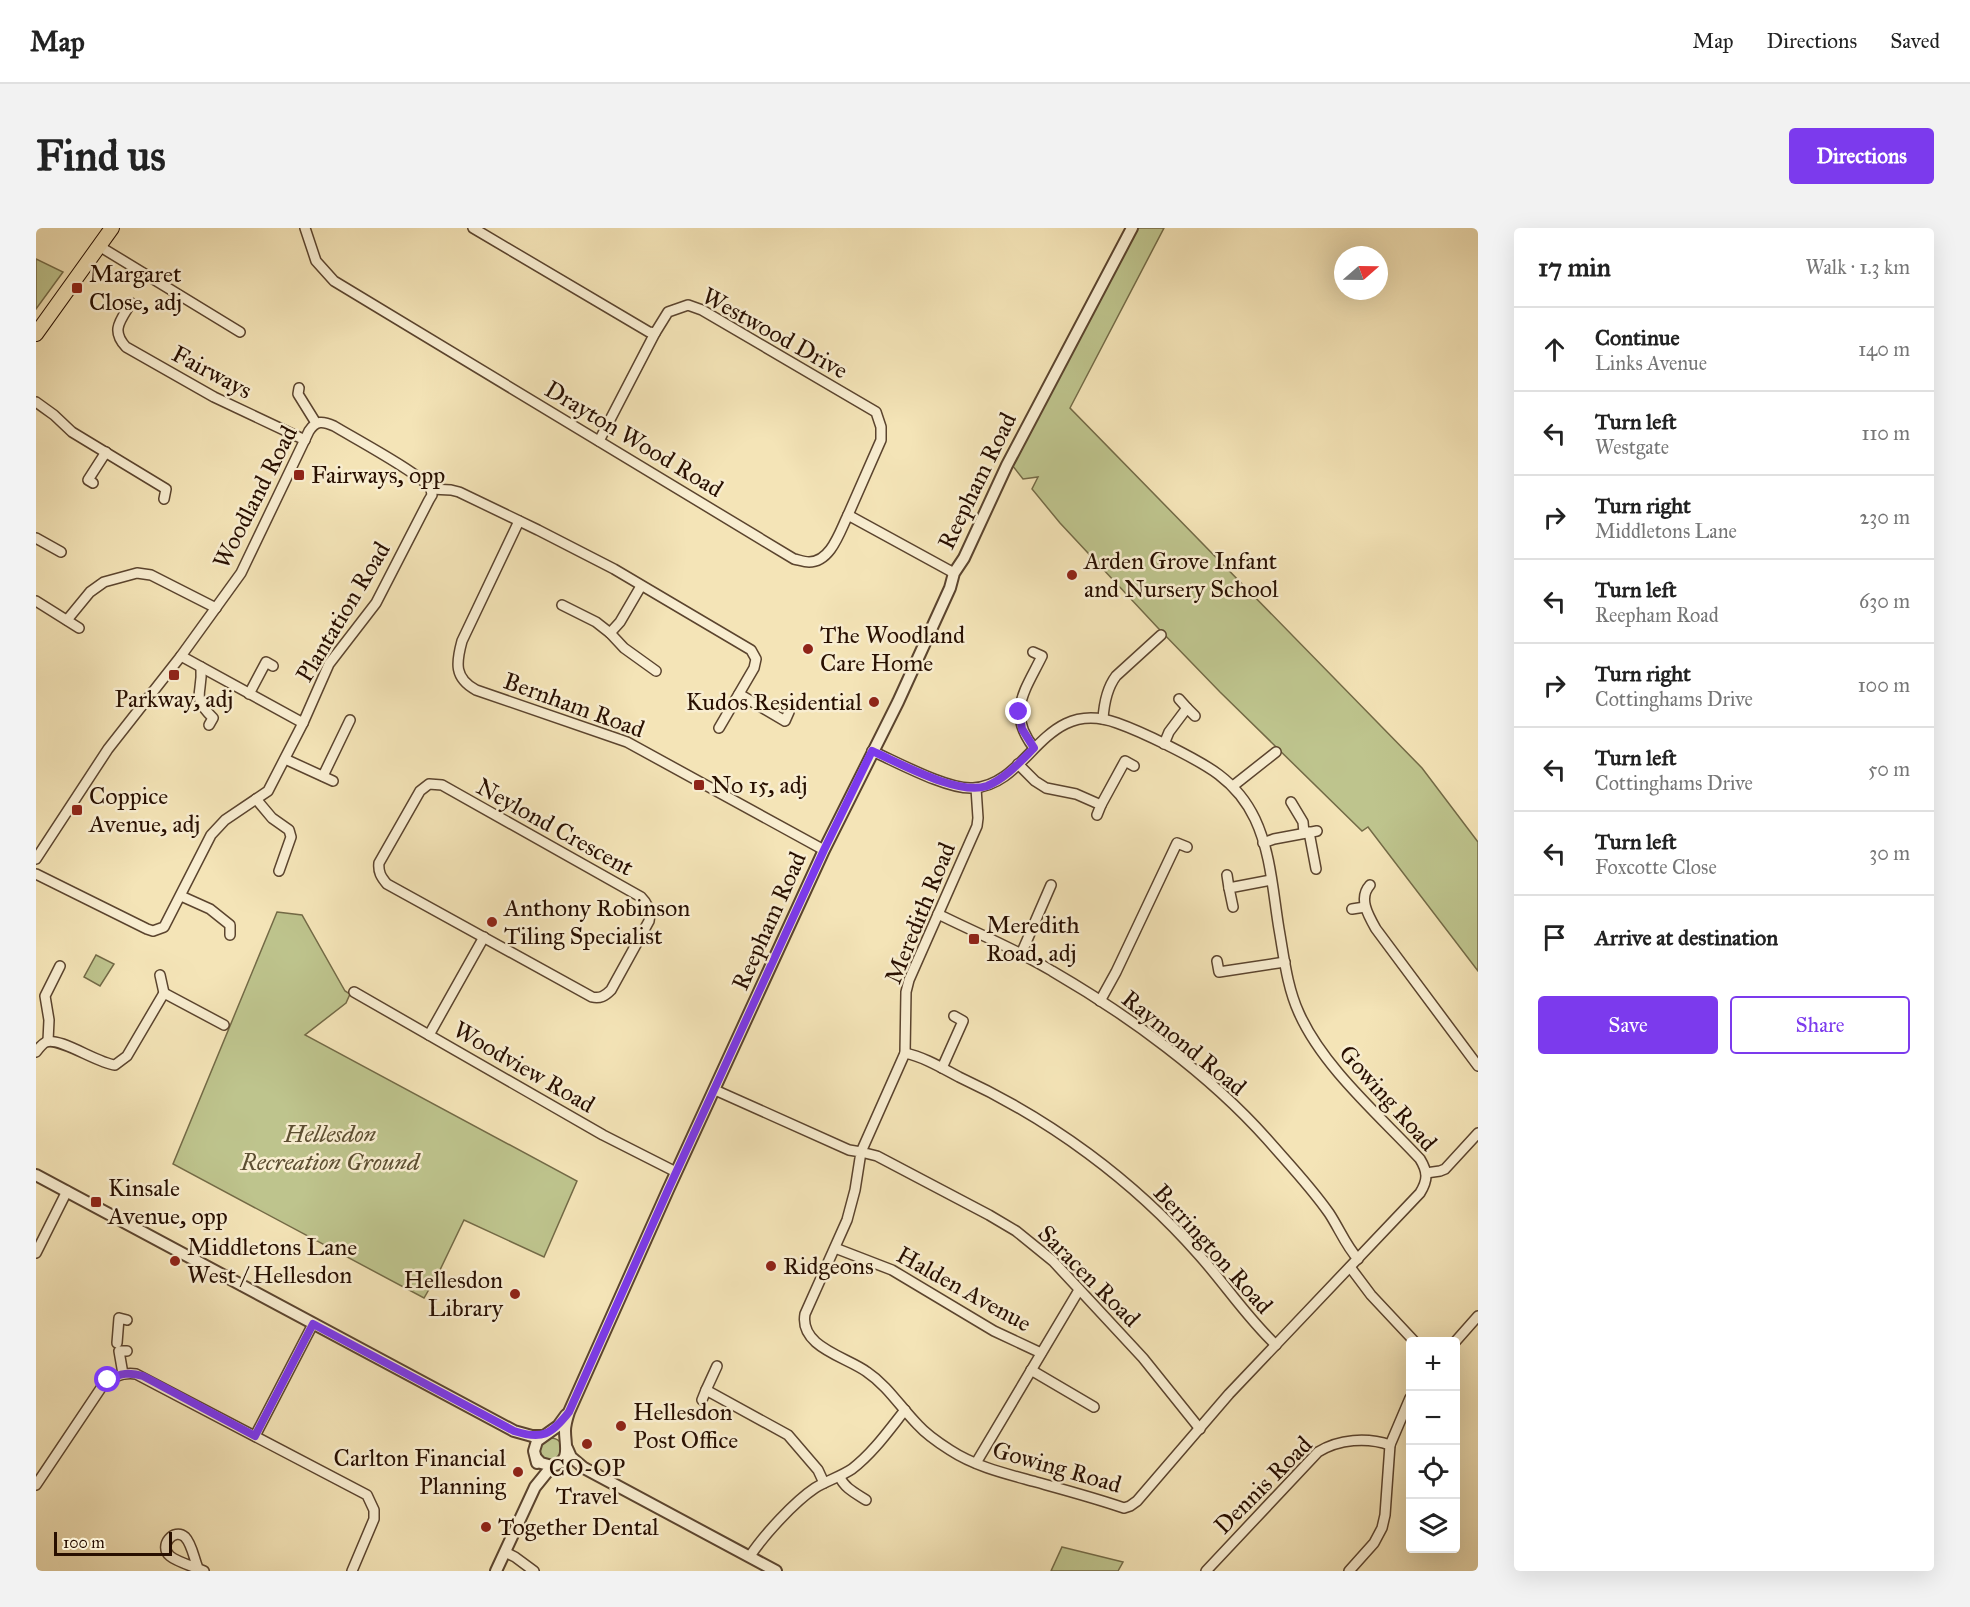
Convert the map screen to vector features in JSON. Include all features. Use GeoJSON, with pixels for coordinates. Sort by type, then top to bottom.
{"type":"FeatureCollection","features":[{"type":"Feature","properties":{"kind":"main road"},"geometry":{"type":"LineString","coordinates":[[36,334],[112,228]]}},
{"type":"Feature","properties":{"kind":"street","name":"Drayton Wood Road"},"geometry":{"type":"LineString","coordinates":[[305,228],[316,261],[334,281],[794,559],[811,562],[826,554],[835,542],[848,515]]}},
{"type":"Feature","properties":{"kind":"street"},"geometry":{"type":"LineString","coordinates":[[473,228],[649,332],[655,333]]}},
{"type":"Feature","properties":{"kind":"street","name":"Reepham Road"},"geometry":{"type":"LineString","coordinates":[[535,1487],[567,1454],[565,1429],[569,1412],[824,850],[916,663],[950,588],[954,573],[964,558],[1007,465],[1132,228]]}},
{"type":"Feature","properties":{"kind":"street"},"geometry":{"type":"LineString","coordinates":[[99,246],[240,332]]}},
{"type":"Feature","properties":{"kind":"street"},"geometry":{"type":"LineString","coordinates":[[108,317],[118,323],[131,303]]}},
{"type":"Feature","properties":{"kind":"street","name":"Westwood Drive"},"geometry":{"type":"LineString","coordinates":[[599,441],[668,312],[688,305],[702,310],[876,412],[881,427],[881,440],[848,515]]}},
{"type":"Feature","properties":{"kind":"street","name":"Fairways"},"geometry":{"type":"LineString","coordinates":[[118,323],[117,333],[120,341],[126,347],[214,397],[305,440]]}},
{"type":"Feature","properties":{"kind":"street"},"geometry":{"type":"LineString","coordinates":[[298,388],[298,394],[316,423]]}},
{"type":"Feature","properties":{"kind":"street"},"geometry":{"type":"LineString","coordinates":[[36,402],[72,432],[168,485],[164,499]]}},
{"type":"Feature","properties":{"kind":"street","name":"Woodland Road"},"geometry":{"type":"LineString","coordinates":[[36,859],[108,750],[181,656],[241,573],[312,426],[321,421],[334,426],[423,481],[431,489],[459,492],[519,521],[614,569],[751,650],[756,659],[754,668],[719,728]]}},
{"type":"Feature","properties":{"kind":"street"},"geometry":{"type":"LineString","coordinates":[[88,480],[106,452]]}},
{"type":"Feature","properties":{"kind":"street","name":"Plantation Road"},"geometry":{"type":"LineString","coordinates":[[36,874],[153,931],[164,927],[217,826],[268,790],[303,723],[329,664],[376,603],[432,495],[431,489]]}},
{"type":"Feature","properties":{"kind":"street"},"geometry":{"type":"LineString","coordinates":[[848,515],[954,573]]}},
{"type":"Feature","properties":{"kind":"street","name":"Bernham Road"},"geometry":{"type":"LineString","coordinates":[[519,521],[462,641],[458,657],[459,674],[466,684],[476,690],[627,742],[824,850]]}},
{"type":"Feature","properties":{"kind":"street"},"geometry":{"type":"LineString","coordinates":[[36,538],[61,552]]}},
{"type":"Feature","properties":{"kind":"street"},"geometry":{"type":"LineString","coordinates":[[67,620],[90,592],[104,582],[137,573],[151,575],[216,608]]}},
{"type":"Feature","properties":{"kind":"street"},"geometry":{"type":"LineString","coordinates":[[610,633],[620,622],[641,586]]}},
{"type":"Feature","properties":{"kind":"street"},"geometry":{"type":"LineString","coordinates":[[36,601],[79,628]]}},
{"type":"Feature","properties":{"kind":"street"},"geometry":{"type":"LineString","coordinates":[[562,606],[596,622],[624,648],[656,671]]}},
{"type":"Feature","properties":{"kind":"street"},"geometry":{"type":"LineString","coordinates":[[872,751],[945,784],[976,788],[987,785],[1001,778],[1050,734],[1066,724],[1090,717],[1103,719],[1103,707],[1111,683],[1116,676],[1155,646],[1161,635]]}},
{"type":"Feature","properties":{"kind":"street"},"geometry":{"type":"LineString","coordinates":[[1034,748],[1022,729],[1019,712],[1021,700],[1040,652]]}},
{"type":"Feature","properties":{"kind":"street"},"geometry":{"type":"LineString","coordinates":[[181,656],[303,723]]}},
{"type":"Feature","properties":{"kind":"street"},"geometry":{"type":"LineString","coordinates":[[249,694],[265,662]]}},
{"type":"Feature","properties":{"kind":"street"},"geometry":{"type":"LineString","coordinates":[[201,667],[202,681],[198,698],[200,705],[213,718],[208,725]]}},
{"type":"Feature","properties":{"kind":"street"},"geometry":{"type":"LineString","coordinates":[[739,694],[785,721],[789,712]]}},
{"type":"Feature","properties":{"kind":"street"},"geometry":{"type":"LineString","coordinates":[[1179,699],[1195,716]]}},
{"type":"Feature","properties":{"kind":"street"},"geometry":{"type":"LineString","coordinates":[[1164,744],[1186,708]]}},
{"type":"Feature","properties":{"kind":"street","name":"Gowing Road"},"geometry":{"type":"LineString","coordinates":[[861,1152],[855,1191],[849,1210],[804,1321],[811,1338],[818,1345],[872,1375],[918,1426],[953,1452],[993,1470],[1124,1508],[1137,1501],[1229,1394],[1420,1194],[1426,1180],[1426,1173],[1420,1159],[1320,1050],[1297,1011],[1290,988],[1263,843],[1254,818],[1233,786],[1204,763],[1118,723],[1103,719]]}},
{"type":"Feature","properties":{"kind":"street"},"geometry":{"type":"LineString","coordinates":[[323,776],[350,720]]}},
{"type":"Feature","properties":{"kind":"street"},"geometry":{"type":"LineString","coordinates":[[1097,815],[1101,805],[1130,763],[1129,752]]}},
{"type":"Feature","properties":{"kind":"street"},"geometry":{"type":"LineString","coordinates":[[1233,786],[1263,755],[1276,752]]}},
{"type":"Feature","properties":{"kind":"street"},"geometry":{"type":"LineString","coordinates":[[285,759],[333,781]]}},
{"type":"Feature","properties":{"kind":"street"},"geometry":{"type":"LineString","coordinates":[[1018,764],[1035,781],[1046,788],[1076,794],[1101,805]]}},
{"type":"Feature","properties":{"kind":"street","name":"Neylond Crescent"},"geometry":{"type":"LineString","coordinates":[[429,784],[442,786],[641,897],[646,902],[650,915],[649,921],[611,990],[602,997],[596,998],[484,937],[387,884],[380,874],[379,862],[420,791],[429,784]]}},
{"type":"Feature","properties":{"kind":"street","name":"Meredith Road"},"geometry":{"type":"LineString","coordinates":[[861,1152],[905,1053],[906,992],[909,980],[977,826],[976,788]]}},
{"type":"Feature","properties":{"kind":"street"},"geometry":{"type":"LineString","coordinates":[[256,799],[264,811],[289,831],[291,837],[279,871]]}},
{"type":"Feature","properties":{"kind":"street"},"geometry":{"type":"LineString","coordinates":[[1291,802],[1310,832],[1316,868]]}},
{"type":"Feature","properties":{"kind":"street"},"geometry":{"type":"LineString","coordinates":[[1263,843],[1310,832]]}},
{"type":"Feature","properties":{"kind":"street"},"geometry":{"type":"LineString","coordinates":[[1167,838],[1187,847]]}},
{"type":"Feature","properties":{"kind":"street"},"geometry":{"type":"LineString","coordinates":[[1100,1001],[1138,926],[1135,919],[1145,900],[1151,897],[1177,843]]}},
{"type":"Feature","properties":{"kind":"street"},"geometry":{"type":"LineString","coordinates":[[1227,875],[1233,907]]}},
{"type":"Feature","properties":{"kind":"street"},"geometry":{"type":"LineString","coordinates":[[1229,888],[1271,880]]}},
{"type":"Feature","properties":{"kind":"street"},"geometry":{"type":"LineString","coordinates":[[1021,954],[1051,885]]}},
{"type":"Feature","properties":{"kind":"street"},"geometry":{"type":"LineString","coordinates":[[1370,885],[1365,890],[1365,907],[1376,929],[1478,1066]]}},
{"type":"Feature","properties":{"kind":"street"},"geometry":{"type":"LineString","coordinates":[[182,896],[210,909],[231,927]]}},
{"type":"Feature","properties":{"kind":"street"},"geometry":{"type":"LineString","coordinates":[[1352,909],[1365,907]]}},
{"type":"Feature","properties":{"kind":"street","name":"Raymond Road"},"geometry":{"type":"LineString","coordinates":[[938,914],[1021,954],[1100,1001],[1179,1059],[1233,1105],[1258,1130],[1328,1211],[1358,1259]]}},
{"type":"Feature","properties":{"kind":"street"},"geometry":{"type":"LineString","coordinates":[[429,1035],[484,937]]}},
{"type":"Feature","properties":{"kind":"street"},"geometry":{"type":"LineString","coordinates":[[1217,961],[1221,983]]}},
{"type":"Feature","properties":{"kind":"street"},"geometry":{"type":"LineString","coordinates":[[1219,972],[1285,962]]}},
{"type":"Feature","properties":{"kind":"street"},"geometry":{"type":"LineString","coordinates":[[48,1041],[49,1020],[45,996],[60,966]]}},
{"type":"Feature","properties":{"kind":"street"},"geometry":{"type":"LineString","coordinates":[[36,1052],[48,1041],[59,1042],[105,1064],[115,1065],[127,1056],[164,993],[160,975]]}},
{"type":"Feature","properties":{"kind":"street"},"geometry":{"type":"LineString","coordinates":[[164,993],[224,1025]]}},
{"type":"Feature","properties":{"kind":"street","name":"Woodview Road"},"geometry":{"type":"LineString","coordinates":[[354,993],[603,1136],[676,1172]]}},
{"type":"Feature","properties":{"kind":"street"},"geometry":{"type":"LineString","coordinates":[[212,1019],[217,1009]]}},
{"type":"Feature","properties":{"kind":"street"},"geometry":{"type":"LineString","coordinates":[[942,1068],[968,1011]]}},
{"type":"Feature","properties":{"kind":"street"},"geometry":{"type":"LineString","coordinates":[[954,1016],[963,1021]]}},
{"type":"Feature","properties":{"kind":"street","name":"Berrington Road"},"geometry":{"type":"LineString","coordinates":[[905,1053],[1001,1097],[1080,1148],[1156,1210],[1199,1255],[1261,1331],[1276,1345]]}},
{"type":"Feature","properties":{"kind":"street"},"geometry":{"type":"LineString","coordinates":[[715,1090],[849,1150],[861,1152]]}},
{"type":"Feature","properties":{"kind":"street"},"geometry":{"type":"LineString","coordinates":[[1426,1173],[1440,1172],[1445,1169],[1478,1133]]}},
{"type":"Feature","properties":{"kind":"street","name":"Saracen Road"},"geometry":{"type":"LineString","coordinates":[[861,1152],[886,1161],[1007,1226],[1053,1261],[1143,1358],[1200,1429]]}},
{"type":"Feature","properties":{"kind":"street"},"geometry":{"type":"LineString","coordinates":[[36,1175],[514,1431],[532,1436],[557,1434],[572,1457],[584,1468],[750,1556],[768,1569]]}},
{"type":"Feature","properties":{"kind":"street"},"geometry":{"type":"LineString","coordinates":[[36,1253],[67,1191]]}},
{"type":"Feature","properties":{"kind":"street","name":"Halden Avenue"},"geometry":{"type":"LineString","coordinates":[[835,1248],[892,1270],[994,1331],[1041,1353]]}},
{"type":"Feature","properties":{"kind":"street"},"geometry":{"type":"LineString","coordinates":[[1350,1267],[1371,1295],[1410,1337]]}},
{"type":"Feature","properties":{"kind":"street"},"geometry":{"type":"LineString","coordinates":[[976,1463],[1079,1290]]}},
{"type":"Feature","properties":{"kind":"street"},"geometry":{"type":"LineString","coordinates":[[1459,1337],[1478,1316]]}},
{"type":"Feature","properties":{"kind":"street"},"geometry":{"type":"LineString","coordinates":[[118,1318],[118,1347],[123,1374]]}},
{"type":"Feature","properties":{"kind":"street"},"geometry":{"type":"LineString","coordinates":[[255,1436],[313,1324]]}},
{"type":"Feature","properties":{"kind":"street"},"geometry":{"type":"LineString","coordinates":[[702,1401],[717,1366]]}},
{"type":"Feature","properties":{"kind":"street"},"geometry":{"type":"LineString","coordinates":[[1031,1370],[1094,1407]]}},
{"type":"Feature","properties":{"kind":"street"},"geometry":{"type":"LineString","coordinates":[[36,1485],[103,1385],[113,1377],[123,1374],[143,1376],[367,1495],[374,1510],[374,1519],[352,1571]]}},
{"type":"Feature","properties":{"kind":"street"},"geometry":{"type":"LineString","coordinates":[[706,1390],[788,1435],[818,1470],[824,1483]]}},
{"type":"Feature","properties":{"kind":"street"},"geometry":{"type":"LineString","coordinates":[[1349,1571],[1374,1543],[1382,1528],[1390,1445],[1406,1407]]}},
{"type":"Feature","properties":{"kind":"street"},"geometry":{"type":"LineString","coordinates":[[750,1556],[796,1503],[816,1487],[840,1476],[865,1457],[905,1410]]}},
{"type":"Feature","properties":{"kind":"street","name":"Reepham Road"},"geometry":{"type":"LineString","coordinates":[[496,1571],[535,1487],[537,1440],[558,1426],[569,1412]]}},
{"type":"Feature","properties":{"kind":"street"},"geometry":{"type":"LineString","coordinates":[[514,1431],[541,1463],[584,1468]]}},
{"type":"Feature","properties":{"kind":"street","name":"Dennis Road"},"geometry":{"type":"LineString","coordinates":[[1206,1571],[1318,1452],[1328,1446],[1367,1440],[1390,1445]]}},
{"type":"Feature","properties":{"kind":"street"},"geometry":{"type":"LineString","coordinates":[[840,1476],[848,1488],[866,1500]]}},
{"type":"Feature","properties":{"kind":"street"},"geometry":{"type":"LineString","coordinates":[[505,1552],[534,1571]]}},
{"type":"Feature","properties":{"kind":"green space"},"geometry":{"type":"Polygon","coordinates":[[[1137,228],[1164,228],[1070,408],[1422,768],[1478,842],[1478,971],[1368,827],[1362,831],[1220,692],[1060,523],[1032,489],[1038,477],[1023,479],[1012,465],[1137,228]]]}},
{"type":"Feature","properties":{"kind":"green space"},"geometry":{"type":"Polygon","coordinates":[[[36,259],[63,272],[36,309],[36,259]]]}},
{"type":"Feature","properties":{"kind":"green space","name":"Hellesdon Recreation Ground"},"geometry":{"type":"Polygon","coordinates":[[[277,912],[302,915],[345,991],[350,994],[346,1003],[305,1035],[577,1181],[544,1257],[464,1220],[424,1298],[173,1164],[277,912]]]}},
{"type":"Feature","properties":{"kind":"green space"},"geometry":{"type":"Polygon","coordinates":[[[96,955],[114,964],[100,986],[84,977],[96,955]]]}},
{"type":"Feature","properties":{"kind":"green space"},"geometry":{"type":"Polygon","coordinates":[[[551,1438],[559,1442],[563,1450],[559,1458],[551,1462],[543,1458],[539,1450],[543,1442],[551,1438]]]}},
{"type":"Feature","properties":{"kind":"green space"},"geometry":{"type":"Polygon","coordinates":[[[1062,1547],[1123,1562],[1118,1571],[1051,1571],[1062,1547]]]}},
{"type":"Feature","properties":{"kind":"place","name":"Margaret Close, adj"},"geometry":{"type":"Point","coordinates":[77,288]}},
{"type":"Feature","properties":{"kind":"place","name":"Fairways, opp"},"geometry":{"type":"Point","coordinates":[299,475]}},
{"type":"Feature","properties":{"kind":"place","name":"Arden Grove Infant and Nursery School"},"geometry":{"type":"Point","coordinates":[1072,575]}},
{"type":"Feature","properties":{"kind":"place","name":"The Woodland Care Home"},"geometry":{"type":"Point","coordinates":[808,649]}},
{"type":"Feature","properties":{"kind":"place","name":"Parkway, adj"},"geometry":{"type":"Point","coordinates":[174,675]}},
{"type":"Feature","properties":{"kind":"place","name":"Kudos Residential"},"geometry":{"type":"Point","coordinates":[874,702]}},
{"type":"Feature","properties":{"kind":"place","name":"No 15, adj"},"geometry":{"type":"Point","coordinates":[699,785]}},
{"type":"Feature","properties":{"kind":"place","name":"Coppice Avenue, adj"},"geometry":{"type":"Point","coordinates":[77,810]}},
{"type":"Feature","properties":{"kind":"place","name":"Anthony Robinson Tiling Specialist"},"geometry":{"type":"Point","coordinates":[492,922]}},
{"type":"Feature","properties":{"kind":"place","name":"Meredith Road, adj"},"geometry":{"type":"Point","coordinates":[974,939]}},
{"type":"Feature","properties":{"kind":"place","name":"Kinsale Avenue, opp"},"geometry":{"type":"Point","coordinates":[96,1202]}},
{"type":"Feature","properties":{"kind":"place","name":"Middletons Lane West / Hellesdon"},"geometry":{"type":"Point","coordinates":[175,1261]}},
{"type":"Feature","properties":{"kind":"place","name":"Ridgeons"},"geometry":{"type":"Point","coordinates":[771,1266]}},
{"type":"Feature","properties":{"kind":"place","name":"Hellesdon Library"},"geometry":{"type":"Point","coordinates":[515,1294]}},
{"type":"Feature","properties":{"kind":"place","name":"Hellesdon Post Office"},"geometry":{"type":"Point","coordinates":[621,1426]}},
{"type":"Feature","properties":{"kind":"place","name":"CO-OP Travel"},"geometry":{"type":"Point","coordinates":[587,1444]}},
{"type":"Feature","properties":{"kind":"place","name":"Carlton Financial Planning"},"geometry":{"type":"Point","coordinates":[518,1472]}},
{"type":"Feature","properties":{"kind":"place","name":"Together Dental"},"geometry":{"type":"Point","coordinates":[486,1527]}},
{"type":"Feature","properties":{"kind":"route"},"geometry":{"type":"LineString","coordinates":[[108,1380],[129,1373],[143,1376],[255,1436],[313,1324],[514,1431],[542,1436],[554,1429],[569,1412],[668,1190],[824,850],[872,751],[945,784],[976,788],[1001,778],[1034,748],[1022,729],[1019,712]]}}]}
